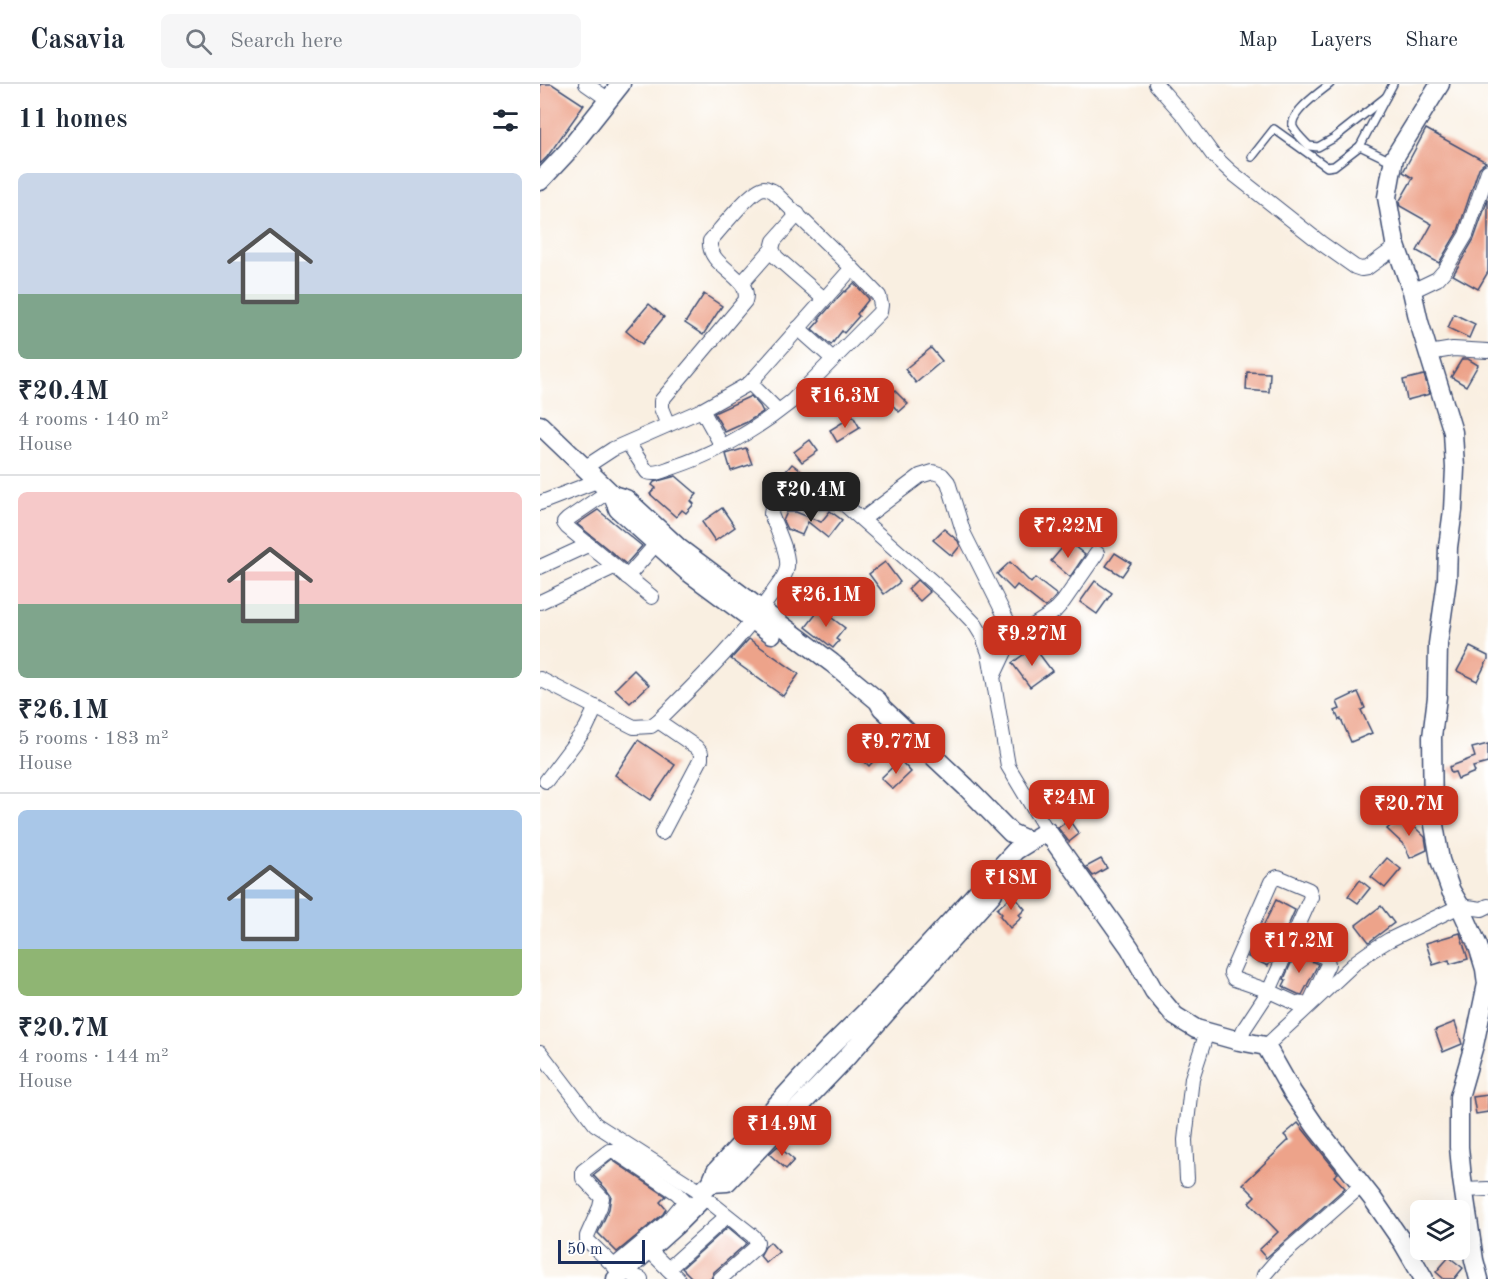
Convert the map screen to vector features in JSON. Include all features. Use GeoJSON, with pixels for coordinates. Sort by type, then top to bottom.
{"type":"FeatureCollection","features":[{"type":"Feature","properties":{"kind":"street"},"geometry":{"type":"LineString","coordinates":[[586,84],[609,100]]}},
{"type":"Feature","properties":{"kind":"street"},"geometry":{"type":"LineString","coordinates":[[542,177],[567,152],[621,84]]}},
{"type":"Feature","properties":{"kind":"street"},"geometry":{"type":"LineString","coordinates":[[1156,84],[1186,118],[1213,155],[1231,172],[1355,267],[1367,268],[1396,248]]}},
{"type":"Feature","properties":{"kind":"street"},"geometry":{"type":"LineString","coordinates":[[1440,84],[1394,158],[1387,197],[1396,248],[1412,291],[1419,322],[1453,432],[1455,468],[1453,510],[1448,547],[1447,580],[1438,644],[1437,697],[1432,737],[1433,819],[1440,860],[1450,891],[1460,906],[1478,946],[1487,984],[1482,1036],[1459,1097],[1459,1147],[1474,1260],[1479,1279]]}},
{"type":"Feature","properties":{"kind":"street"},"geometry":{"type":"LineString","coordinates":[[1412,291],[1437,279],[1446,270],[1466,235],[1488,171]]}},
{"type":"Feature","properties":{"kind":"street"},"geometry":{"type":"LineString","coordinates":[[628,443],[646,472],[654,474],[692,461],[734,440],[792,401],[880,312],[879,296],[773,191],[764,188],[747,199],[710,241],[709,247],[712,254],[746,289],[746,301],[661,401],[661,408],[668,425]]}},
{"type":"Feature","properties":{"kind":"street"},"geometry":{"type":"LineString","coordinates":[[742,283],[772,249],[774,241],[798,214]]}},
{"type":"Feature","properties":{"kind":"street"},"geometry":{"type":"LineString","coordinates":[[772,249],[776,257],[825,299]]}},
{"type":"Feature","properties":{"kind":"street"},"geometry":{"type":"LineString","coordinates":[[584,468],[613,449],[702,410],[750,383],[852,268]]}},
{"type":"Feature","properties":{"kind":"street"},"geometry":{"type":"LineString","coordinates":[[798,328],[834,359]]}},
{"type":"Feature","properties":{"kind":"street"},"geometry":{"type":"LineString","coordinates":[[1429,353],[1453,349],[1488,351]]}},
{"type":"Feature","properties":{"kind":"street"},"geometry":{"type":"LineString","coordinates":[[750,383],[778,411]]}},
{"type":"Feature","properties":{"kind":"street"},"geometry":{"type":"LineString","coordinates":[[702,410],[722,446]]}},
{"type":"Feature","properties":{"kind":"street"},"geometry":{"type":"LineString","coordinates":[[540,425],[606,489],[618,509],[656,544],[691,566],[829,668],[878,701],[882,708],[1011,833],[1029,841]]}},
{"type":"Feature","properties":{"kind":"street"},"geometry":{"type":"LineString","coordinates":[[863,519],[920,476],[933,472],[942,475],[948,482],[964,534],[1007,620],[1010,631],[1010,641],[993,678]]}},
{"type":"Feature","properties":{"kind":"street"},"geometry":{"type":"LineString","coordinates":[[606,489],[564,523],[567,528],[652,597]]}},
{"type":"Feature","properties":{"kind":"street"},"geometry":{"type":"LineString","coordinates":[[540,502],[606,489],[626,499],[680,549],[691,566]]}},
{"type":"Feature","properties":{"kind":"street"},"geometry":{"type":"LineString","coordinates":[[540,679],[634,727],[651,726],[719,660],[757,615],[784,575],[787,556],[771,514],[773,506],[777,503],[836,502],[844,504],[944,592],[975,624],[988,652],[1008,766],[1047,831],[1130,948],[1154,991],[1175,1016],[1196,1029],[1266,1046]]}},
{"type":"Feature","properties":{"kind":"street"},"geometry":{"type":"LineString","coordinates":[[627,577],[656,544]]}},
{"type":"Feature","properties":{"kind":"street"},"geometry":{"type":"LineString","coordinates":[[540,567],[588,545]]}},
{"type":"Feature","properties":{"kind":"street"},"geometry":{"type":"LineString","coordinates":[[1010,641],[1054,612],[1064,602],[1097,553]]}},
{"type":"Feature","properties":{"kind":"street"},"geometry":{"type":"LineString","coordinates":[[541,608],[614,567]]}},
{"type":"Feature","properties":{"kind":"street"},"geometry":{"type":"LineString","coordinates":[[546,781],[586,728],[596,707]]}},
{"type":"Feature","properties":{"kind":"street"},"geometry":{"type":"LineString","coordinates":[[658,721],[696,747],[701,753],[701,759],[662,833]]}},
{"type":"Feature","properties":{"kind":"street"},"geometry":{"type":"LineString","coordinates":[[618,1272],[675,1226],[716,1171],[1016,850],[1047,831]]}},
{"type":"Feature","properties":{"kind":"street"},"geometry":{"type":"LineString","coordinates":[[1239,1041],[1244,1029],[1269,992],[1311,897],[1309,890],[1278,877],[1272,882],[1231,973],[1232,976],[1234,979],[1269,992],[1295,1003],[1310,1002],[1328,964],[1327,960],[1325,957],[1291,943]]}},
{"type":"Feature","properties":{"kind":"street"},"geometry":{"type":"LineString","coordinates":[[1266,1046],[1371,951],[1460,906],[1482,909],[1488,906]]}},
{"type":"Feature","properties":{"kind":"street"},"geometry":{"type":"LineString","coordinates":[[1187,1179],[1185,1140],[1192,1078],[1207,1032]]}},
{"type":"Feature","properties":{"kind":"street"},"geometry":{"type":"LineString","coordinates":[[1266,1046],[1292,1092],[1316,1127],[1362,1185],[1424,1279]]}},
{"type":"Feature","properties":{"kind":"street"},"geometry":{"type":"LineString","coordinates":[[540,1052],[595,1124],[753,1236],[757,1242],[756,1247],[720,1279]]}},
{"type":"Feature","properties":{"kind":"street"},"geometry":{"type":"LineString","coordinates":[[641,1279],[618,1272],[587,1240],[602,1198],[583,1178],[583,1171],[609,1151],[614,1151],[677,1193],[699,1196]]}},
{"type":"Feature","properties":{"kind":"street"},"geometry":{"type":"LineString","coordinates":[[1263,1279],[1277,1260],[1362,1185]]}},
{"type":"Feature","properties":{"kind":"street"},"geometry":{"type":"LineString","coordinates":[[1464,1190],[1488,1189]]}},
{"type":"Feature","properties":{"kind":"street"},"geometry":{"type":"LineString","coordinates":[[618,1272],[669,1221],[699,1196]]}},
{"type":"Feature","properties":{"kind":"street"},"geometry":{"type":"LineString","coordinates":[[668,1269],[727,1216]]}},
{"type":"Feature","properties":{"kind":"street"},"geometry":{"type":"LineString","coordinates":[[648,1249],[678,1279]]}},
{"type":"Feature","properties":{"kind":"lane"},"geometry":{"type":"LineString","coordinates":[[1330,84],[1304,106],[1293,121],[1293,128],[1309,146],[1318,147],[1334,138],[1386,97]]}},
{"type":"Feature","properties":{"kind":"lane"},"geometry":{"type":"LineString","coordinates":[[1252,157],[1274,129],[1327,167],[1335,166],[1360,146],[1393,84]]}},
{"type":"Feature","properties":{"kind":"lane"},"geometry":{"type":"LineString","coordinates":[[1360,146],[1393,162]]}},
{"type":"Feature","properties":{"kind":"building"},"geometry":{"type":"Polygon","coordinates":[[[540,84],[552,84],[584,105],[540,164],[540,84]]]}},
{"type":"Feature","properties":{"kind":"building"},"geometry":{"type":"Polygon","coordinates":[[[1426,129],[1486,162],[1479,168],[1458,231],[1439,263],[1417,251],[1432,224],[1400,206],[1399,202],[1413,178],[1403,172],[1426,129]]]}},
{"type":"Feature","properties":{"kind":"building"},"geometry":{"type":"Polygon","coordinates":[[[1488,199],[1488,272],[1478,289],[1453,275],[1474,239],[1488,199]]]}},
{"type":"Feature","properties":{"kind":"building"},"geometry":{"type":"Polygon","coordinates":[[[854,283],[869,299],[857,314],[859,316],[844,333],[842,331],[831,345],[812,329],[844,291],[854,283]]]}},
{"type":"Feature","properties":{"kind":"building"},"geometry":{"type":"Polygon","coordinates":[[[704,294],[722,306],[703,335],[685,323],[704,294]]]}},
{"type":"Feature","properties":{"kind":"building"},"geometry":{"type":"Polygon","coordinates":[[[649,304],[664,317],[642,344],[626,331],[649,304]]]}},
{"type":"Feature","properties":{"kind":"building"},"geometry":{"type":"Polygon","coordinates":[[[1454,314],[1475,324],[1469,338],[1448,328],[1454,314]]]}},
{"type":"Feature","properties":{"kind":"building"},"geometry":{"type":"Polygon","coordinates":[[[931,348],[942,361],[916,383],[905,369],[931,348]]]}},
{"type":"Feature","properties":{"kind":"building"},"geometry":{"type":"Polygon","coordinates":[[[1462,359],[1468,359],[1478,365],[1466,386],[1451,377],[1462,359]]]}},
{"type":"Feature","properties":{"kind":"building"},"geometry":{"type":"Polygon","coordinates":[[[1247,372],[1270,373],[1269,392],[1246,390],[1247,372]]]}},
{"type":"Feature","properties":{"kind":"building"},"geometry":{"type":"Polygon","coordinates":[[[1424,375],[1430,394],[1407,400],[1403,380],[1424,375]]]}},
{"type":"Feature","properties":{"kind":"building"},"geometry":{"type":"Polygon","coordinates":[[[891,387],[908,404],[899,412],[883,395],[891,387]]]}},
{"type":"Feature","properties":{"kind":"building"},"geometry":{"type":"Polygon","coordinates":[[[751,396],[763,412],[725,432],[714,413],[751,396]]]}},
{"type":"Feature","properties":{"kind":"building"},"geometry":{"type":"Polygon","coordinates":[[[853,416],[860,428],[837,442],[830,430],[853,416]]]}},
{"type":"Feature","properties":{"kind":"building"},"geometry":{"type":"Polygon","coordinates":[[[810,440],[818,451],[802,462],[794,452],[810,440]]]}},
{"type":"Feature","properties":{"kind":"building"},"geometry":{"type":"Polygon","coordinates":[[[746,448],[752,464],[731,471],[726,454],[746,448]]]}},
{"type":"Feature","properties":{"kind":"building"},"geometry":{"type":"Polygon","coordinates":[[[792,464],[805,474],[787,494],[775,484],[792,464]]]}},
{"type":"Feature","properties":{"kind":"building"},"geometry":{"type":"Polygon","coordinates":[[[676,476],[697,494],[691,501],[694,504],[686,513],[682,510],[676,517],[650,494],[656,488],[652,485],[654,482],[676,476]]]}},
{"type":"Feature","properties":{"kind":"building"},"geometry":{"type":"Polygon","coordinates":[[[722,508],[735,527],[715,541],[702,522],[722,508]]]}},
{"type":"Feature","properties":{"kind":"building"},"geometry":{"type":"Polygon","coordinates":[[[598,510],[642,546],[626,564],[577,524],[598,510]]]}},
{"type":"Feature","properties":{"kind":"building"},"geometry":{"type":"Polygon","coordinates":[[[830,511],[842,520],[828,538],[808,522],[802,535],[787,529],[783,521],[787,512],[796,512],[821,522],[830,511]]]}},
{"type":"Feature","properties":{"kind":"building"},"geometry":{"type":"Polygon","coordinates":[[[944,529],[958,541],[960,546],[952,556],[933,540],[944,529]]]}},
{"type":"Feature","properties":{"kind":"building"},"geometry":{"type":"Polygon","coordinates":[[[1068,541],[1085,555],[1070,577],[1051,561],[1068,541]]]}},
{"type":"Feature","properties":{"kind":"building"},"geometry":{"type":"Polygon","coordinates":[[[1115,553],[1131,563],[1122,576],[1106,566],[1115,553]]]}},
{"type":"Feature","properties":{"kind":"building"},"geometry":{"type":"Polygon","coordinates":[[[885,562],[900,582],[884,594],[869,574],[885,562]]]}},
{"type":"Feature","properties":{"kind":"building"},"geometry":{"type":"Polygon","coordinates":[[[1010,562],[1031,583],[1035,578],[1057,595],[1045,607],[1017,585],[1013,590],[997,574],[1010,562]]]}},
{"type":"Feature","properties":{"kind":"building"},"geometry":{"type":"Polygon","coordinates":[[[917,580],[930,592],[920,601],[908,589],[917,580]]]}},
{"type":"Feature","properties":{"kind":"building"},"geometry":{"type":"Polygon","coordinates":[[[1095,581],[1112,593],[1097,614],[1080,602],[1095,581]]]}},
{"type":"Feature","properties":{"kind":"building"},"geometry":{"type":"Polygon","coordinates":[[[820,609],[845,628],[836,639],[839,641],[833,648],[806,627],[820,609]]]}},
{"type":"Feature","properties":{"kind":"building"},"geometry":{"type":"Polygon","coordinates":[[[749,639],[799,674],[783,696],[731,659],[749,639]]]}},
{"type":"Feature","properties":{"kind":"building"},"geometry":{"type":"Polygon","coordinates":[[[1034,647],[1052,671],[1030,687],[1012,663],[1034,647]]]}},
{"type":"Feature","properties":{"kind":"building"},"geometry":{"type":"Polygon","coordinates":[[[1470,647],[1488,656],[1477,681],[1457,671],[1470,647]]]}},
{"type":"Feature","properties":{"kind":"building"},"geometry":{"type":"Polygon","coordinates":[[[634,670],[649,685],[630,703],[615,689],[634,670]]]}},
{"type":"Feature","properties":{"kind":"building"},"geometry":{"type":"Polygon","coordinates":[[[1358,692],[1365,708],[1361,710],[1372,733],[1351,742],[1335,711],[1340,709],[1337,702],[1358,692]]]}},
{"type":"Feature","properties":{"kind":"building"},"geometry":{"type":"Polygon","coordinates":[[[875,739],[885,749],[869,766],[858,755],[875,739]]]}},
{"type":"Feature","properties":{"kind":"building"},"geometry":{"type":"Polygon","coordinates":[[[638,740],[675,765],[651,800],[615,775],[638,740]]]}},
{"type":"Feature","properties":{"kind":"building"},"geometry":{"type":"Polygon","coordinates":[[[1488,744],[1488,763],[1473,767],[1475,772],[1458,779],[1455,772],[1451,773],[1449,767],[1475,757],[1472,748],[1488,744]]]}},
{"type":"Feature","properties":{"kind":"building"},"geometry":{"type":"Polygon","coordinates":[[[900,760],[911,772],[893,789],[881,778],[900,760]]]}},
{"type":"Feature","properties":{"kind":"building"},"geometry":{"type":"Polygon","coordinates":[[[1072,790],[1084,805],[1068,818],[1056,803],[1072,790]]]}},
{"type":"Feature","properties":{"kind":"building"},"geometry":{"type":"Polygon","coordinates":[[[1402,815],[1425,837],[1427,850],[1410,858],[1405,846],[1387,829],[1402,815]]]}},
{"type":"Feature","properties":{"kind":"building"},"geometry":{"type":"Polygon","coordinates":[[[1069,820],[1079,834],[1069,842],[1058,828],[1069,820]]]}},
{"type":"Feature","properties":{"kind":"building"},"geometry":{"type":"Polygon","coordinates":[[[1387,858],[1401,869],[1385,888],[1371,877],[1387,858]]]}},
{"type":"Feature","properties":{"kind":"building"},"geometry":{"type":"Polygon","coordinates":[[[1101,859],[1107,868],[1093,876],[1086,867],[1101,859]]]}},
{"type":"Feature","properties":{"kind":"building"},"geometry":{"type":"Polygon","coordinates":[[[1360,880],[1370,888],[1358,903],[1348,896],[1360,880]]]}},
{"type":"Feature","properties":{"kind":"building"},"geometry":{"type":"Polygon","coordinates":[[[1013,895],[1025,909],[1019,915],[1022,917],[1010,928],[997,909],[1013,895]]]}},
{"type":"Feature","properties":{"kind":"building"},"geometry":{"type":"Polygon","coordinates":[[[1276,900],[1295,910],[1268,966],[1248,957],[1276,900]]]}},
{"type":"Feature","properties":{"kind":"building"},"geometry":{"type":"Polygon","coordinates":[[[1381,906],[1394,923],[1369,942],[1356,925],[1381,906]]]}},
{"type":"Feature","properties":{"kind":"building"},"geometry":{"type":"Polygon","coordinates":[[[1460,933],[1468,959],[1450,964],[1449,960],[1433,965],[1426,943],[1460,933]]]}},
{"type":"Feature","properties":{"kind":"building"},"geometry":{"type":"Polygon","coordinates":[[[1295,954],[1318,964],[1302,995],[1283,986],[1295,954]]]}},
{"type":"Feature","properties":{"kind":"building"},"geometry":{"type":"Polygon","coordinates":[[[1455,1022],[1462,1044],[1443,1052],[1435,1030],[1455,1022]]]}},
{"type":"Feature","properties":{"kind":"building"},"geometry":{"type":"Polygon","coordinates":[[[1488,1095],[1488,1112],[1476,1114],[1473,1097],[1488,1095]]]}},
{"type":"Feature","properties":{"kind":"building"},"geometry":{"type":"Polygon","coordinates":[[[1298,1123],[1338,1173],[1334,1176],[1345,1188],[1266,1258],[1259,1250],[1278,1232],[1249,1202],[1255,1196],[1243,1184],[1289,1140],[1284,1135],[1298,1123]]]}},
{"type":"Feature","properties":{"kind":"building"},"geometry":{"type":"Polygon","coordinates":[[[778,1146],[794,1160],[786,1169],[769,1154],[778,1146]]]}},
{"type":"Feature","properties":{"kind":"building"},"geometry":{"type":"Polygon","coordinates":[[[612,1160],[666,1196],[660,1202],[666,1209],[663,1214],[617,1252],[598,1233],[609,1209],[611,1196],[593,1175],[612,1160]]]}},
{"type":"Feature","properties":{"kind":"building"},"geometry":{"type":"Polygon","coordinates":[[[728,1227],[747,1243],[714,1272],[711,1279],[693,1279],[682,1268],[728,1227]]]}},
{"type":"Feature","properties":{"kind":"building"},"geometry":{"type":"Polygon","coordinates":[[[770,1242],[779,1252],[766,1263],[760,1256],[770,1242]]]}},
{"type":"Feature","properties":{"kind":"building"},"geometry":{"type":"Polygon","coordinates":[[[1446,1260],[1453,1260],[1463,1268],[1454,1279],[1444,1279],[1436,1272],[1446,1260]]]}}]}
